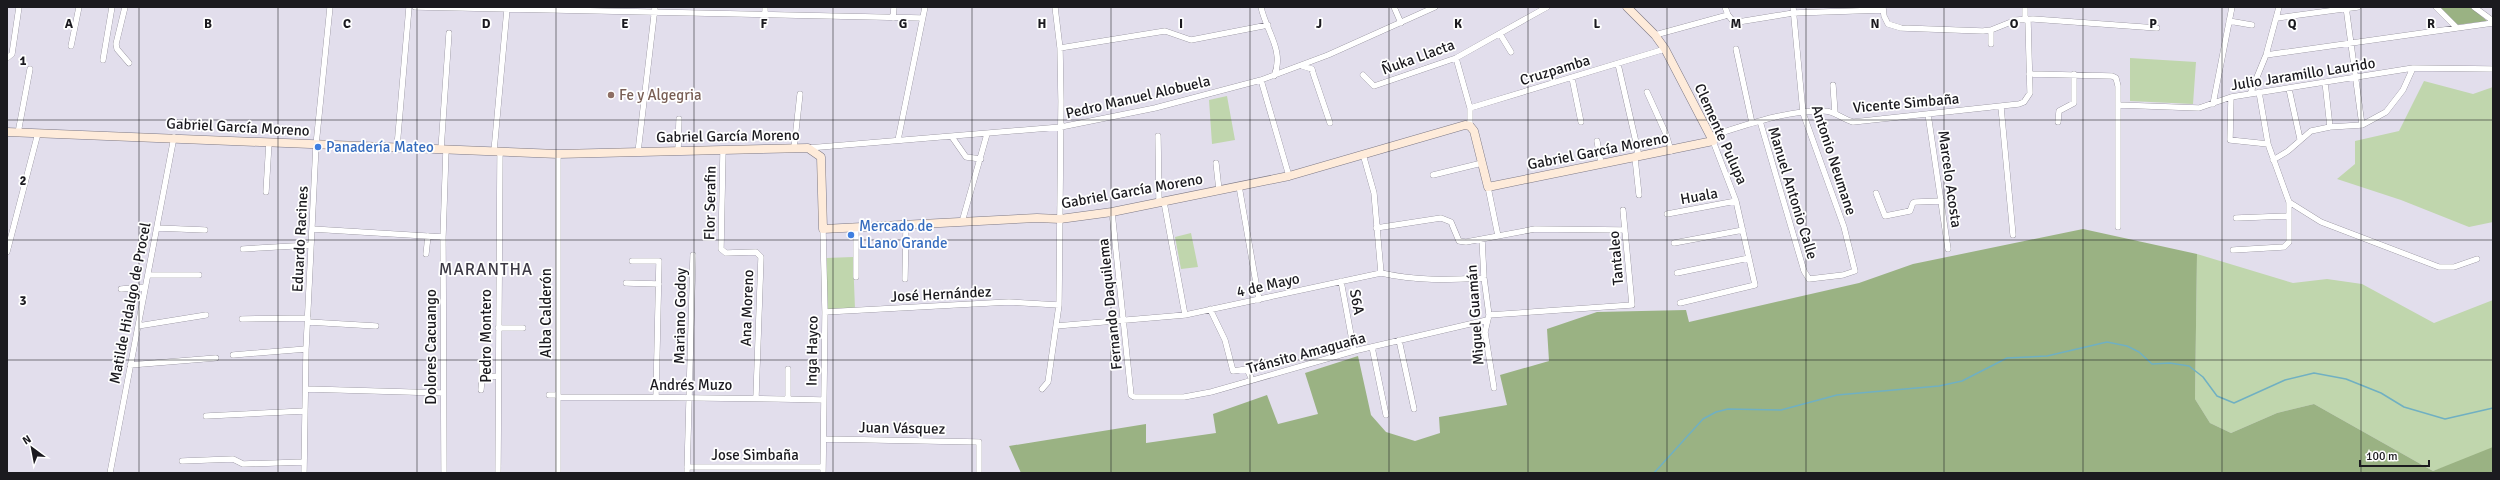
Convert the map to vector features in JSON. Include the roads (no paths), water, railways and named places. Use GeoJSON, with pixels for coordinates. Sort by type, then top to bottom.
{"type":"FeatureCollection","features":[{"type":"Feature","properties":{"kind":"street"},"geometry":{"type":"LineString","coordinates":[[7,58],[12,54],[19,7]]}},
{"type":"Feature","properties":{"kind":"street"},"geometry":{"type":"LineString","coordinates":[[71,46],[79,7]]}},
{"type":"Feature","properties":{"kind":"street"},"geometry":{"type":"LineString","coordinates":[[103,60],[112,7]]}},
{"type":"Feature","properties":{"kind":"street"},"geometry":{"type":"LineString","coordinates":[[125,7],[116,44],[117,49],[129,62]]}},
{"type":"Feature","properties":{"kind":"street","name":"Eduardo Racines"},"geometry":{"type":"LineString","coordinates":[[304,473],[306,349],[316,145],[322,71],[330,7]]}},
{"type":"Feature","properties":{"kind":"street"},"geometry":{"type":"LineString","coordinates":[[397,147],[409,7]]}},
{"type":"Feature","properties":{"kind":"street"},"geometry":{"type":"LineString","coordinates":[[415,7],[507,9],[655,9],[764,14],[922,18]]}},
{"type":"Feature","properties":{"kind":"street"},"geometry":{"type":"LineString","coordinates":[[764,14],[765,7]]}},
{"type":"Feature","properties":{"kind":"street"},"geometry":{"type":"LineString","coordinates":[[893,18],[894,7]]}},
{"type":"Feature","properties":{"kind":"street"},"geometry":{"type":"LineString","coordinates":[[898,140],[925,7]]}},
{"type":"Feature","properties":{"kind":"street"},"geometry":{"type":"LineString","coordinates":[[1042,389],[1048,382],[1059,305],[1061,127],[1060,48],[1055,7]]}},
{"type":"Feature","properties":{"kind":"street"},"geometry":{"type":"LineString","coordinates":[[1261,7],[1274,40],[1277,62],[1274,76]]}},
{"type":"Feature","properties":{"kind":"street"},"geometry":{"type":"LineString","coordinates":[[1394,7],[1401,23]]}},
{"type":"Feature","properties":{"kind":"street","name":"Pedro Manuel Alobuela"},"geometry":{"type":"LineString","coordinates":[[808,148],[1061,127],[1155,108],[1274,76],[1401,23],[1435,7]]}},
{"type":"Feature","properties":{"kind":"street","name":"Ñuka Llacta"},"geometry":{"type":"LineString","coordinates":[[1363,75],[1374,86],[1456,58],[1547,7]]}},
{"type":"Feature","properties":{"kind":"street","name":"Clemente Pulupa"},"geometry":{"type":"LineString","coordinates":[[1629,7],[1655,35],[1665,49],[1712,138],[1736,201],[1755,285],[1752,287],[1680,303]]}},
{"type":"Feature","properties":{"kind":"street"},"geometry":{"type":"LineString","coordinates":[[1725,7],[1728,16],[1733,22],[1793,10],[1883,9],[1886,21],[1893,26],[1992,30],[2016,20],[2056,19],[2157,28]]}},
{"type":"Feature","properties":{"kind":"street","name":"Vicente Simbaña"},"geometry":{"type":"LineString","coordinates":[[1712,138],[1752,123],[1803,113],[1835,112],[1845,120],[1852,122],[2019,104],[2027,99],[2030,93],[2025,7]]}},
{"type":"Feature","properties":{"kind":"street"},"geometry":{"type":"LineString","coordinates":[[2213,104],[2232,7]]}},
{"type":"Feature","properties":{"kind":"street"},"geometry":{"type":"LineString","coordinates":[[2250,94],[2266,55],[2279,7]]}},
{"type":"Feature","properties":{"kind":"street"},"geometry":{"type":"LineString","coordinates":[[2277,18],[2358,7]]}},
{"type":"Feature","properties":{"kind":"street"},"geometry":{"type":"LineString","coordinates":[[2436,7],[2456,27]]}},
{"type":"Feature","properties":{"kind":"street"},"geometry":{"type":"LineString","coordinates":[[2474,7],[2493,22]]}},
{"type":"Feature","properties":{"kind":"street"},"geometry":{"type":"LineString","coordinates":[[2346,8],[2357,78],[2362,125]]}},
{"type":"Feature","properties":{"kind":"street","name":"Pedro Montero"},"geometry":{"type":"LineString","coordinates":[[498,473],[497,151],[507,9]]}},
{"type":"Feature","properties":{"kind":"street"},"geometry":{"type":"LineString","coordinates":[[638,152],[655,9]]}},
{"type":"Feature","properties":{"kind":"street","name":"Antonio Neumane"},"geometry":{"type":"LineString","coordinates":[[1793,10],[1803,113],[1844,227],[1855,271],[1811,280],[1804,271]]}},
{"type":"Feature","properties":{"kind":"street"},"geometry":{"type":"LineString","coordinates":[[1655,35],[1728,16]]}},
{"type":"Feature","properties":{"kind":"street"},"geometry":{"type":"LineString","coordinates":[[2229,21],[2252,26]]}},
{"type":"Feature","properties":{"kind":"street"},"geometry":{"type":"LineString","coordinates":[[2266,55],[2493,22]]}},
{"type":"Feature","properties":{"kind":"street"},"geometry":{"type":"LineString","coordinates":[[1060,48],[1165,31],[1191,40],[1268,25]]}},
{"type":"Feature","properties":{"kind":"street"},"geometry":{"type":"LineString","coordinates":[[1991,44],[1992,30]]}},
{"type":"Feature","properties":{"kind":"street","name":"Dolores Cacuango"},"geometry":{"type":"LineString","coordinates":[[444,473],[443,149],[449,33]]}},
{"type":"Feature","properties":{"kind":"street"},"geometry":{"type":"LineString","coordinates":[[1500,34],[1511,52]]}},
{"type":"Feature","properties":{"kind":"street","name":"Cruzpamba"},"geometry":{"type":"LineString","coordinates":[[1470,108],[1665,49]]}},
{"type":"Feature","properties":{"kind":"street"},"geometry":{"type":"LineString","coordinates":[[1736,49],[1752,123]]}},
{"type":"Feature","properties":{"kind":"street"},"geometry":{"type":"LineString","coordinates":[[1456,58],[1470,108],[1470,126],[1474,131],[1498,236]]}},
{"type":"Feature","properties":{"kind":"street"},"geometry":{"type":"LineString","coordinates":[[1618,64],[1638,151],[1635,158],[1639,195]]}},
{"type":"Feature","properties":{"kind":"street"},"geometry":{"type":"LineString","coordinates":[[1302,65],[1312,69],[1314,73],[1330,123]]}},
{"type":"Feature","properties":{"kind":"street"},"geometry":{"type":"LineString","coordinates":[[2273,160],[2288,151],[2311,131],[2330,127],[2362,125],[2386,112],[2403,90],[2413,68]]}},
{"type":"Feature","properties":{"kind":"street","name":"Julio Jaramillo Laurido"},"geometry":{"type":"LineString","coordinates":[[2118,105],[2185,109],[2213,104],[2231,96],[2357,78],[2413,68],[2493,69]]}},
{"type":"Feature","properties":{"kind":"street"},"geometry":{"type":"LineString","coordinates":[[18,133],[30,69]]}},
{"type":"Feature","properties":{"kind":"street"},"geometry":{"type":"LineString","coordinates":[[2029,74],[2074,74],[2114,77],[2118,86],[2118,227]]}},
{"type":"Feature","properties":{"kind":"street"},"geometry":{"type":"LineString","coordinates":[[2058,122],[2059,111],[2071,106],[2074,103],[2074,74]]}},
{"type":"Feature","properties":{"kind":"street"},"geometry":{"type":"LineString","coordinates":[[1572,78],[1582,122]]}},
{"type":"Feature","properties":{"kind":"street"},"geometry":{"type":"LineString","coordinates":[[1261,80],[1289,176]]}},
{"type":"Feature","properties":{"kind":"street"},"geometry":{"type":"LineString","coordinates":[[2325,82],[2330,127]]}},
{"type":"Feature","properties":{"kind":"street"},"geometry":{"type":"LineString","coordinates":[[1833,85],[1835,112]]}},
{"type":"Feature","properties":{"kind":"street"},"geometry":{"type":"LineString","coordinates":[[2289,88],[2300,139]]}},
{"type":"Feature","properties":{"kind":"street"},"geometry":{"type":"LineString","coordinates":[[1647,92],[1666,134],[1671,151]]}},
{"type":"Feature","properties":{"kind":"street"},"geometry":{"type":"LineString","coordinates":[[2233,250],[2284,247],[2289,242],[2289,202],[2268,144],[2259,92]]}},
{"type":"Feature","properties":{"kind":"street"},"geometry":{"type":"LineString","coordinates":[[794,148],[800,94]]}},
{"type":"Feature","properties":{"kind":"street"},"geometry":{"type":"LineString","coordinates":[[2231,96],[2230,140],[2268,144]]}},
{"type":"Feature","properties":{"kind":"street"},"geometry":{"type":"LineString","coordinates":[[2002,107],[2013,235]]}},
{"type":"Feature","properties":{"kind":"street","name":"Marcelo Acosta"},"geometry":{"type":"LineString","coordinates":[[1928,114],[1948,249]]}},
{"type":"Feature","properties":{"kind":"street"},"geometry":{"type":"LineString","coordinates":[[678,152],[679,119]]}},
{"type":"Feature","properties":{"kind":"street","name":"Manuel Antonio Calle"},"geometry":{"type":"LineString","coordinates":[[1760,121],[1804,271]]}},
{"type":"Feature","properties":{"kind":"street","name":"Gabriel García Moreno"},"geometry":{"type":"LineString","coordinates":[[7,132],[174,137],[316,145],[558,154],[808,148],[821,157],[823,228],[856,228],[1037,218],[1060,219],[1112,212],[1289,176],[1460,126],[1470,126]]}},
{"type":"Feature","properties":{"kind":"street"},"geometry":{"type":"LineString","coordinates":[[7,252],[38,133]]}},
{"type":"Feature","properties":{"kind":"street"},"geometry":{"type":"LineString","coordinates":[[962,222],[988,134]]}},
{"type":"Feature","properties":{"kind":"street"},"geometry":{"type":"LineString","coordinates":[[1158,136],[1162,202],[1185,315]]}},
{"type":"Feature","properties":{"kind":"street","name":"Matilde Hidalgo de Procel"},"geometry":{"type":"LineString","coordinates":[[110,473],[174,137]]}},
{"type":"Feature","properties":{"kind":"street"},"geometry":{"type":"LineString","coordinates":[[952,137],[956,146],[966,156],[981,159]]}},
{"type":"Feature","properties":{"kind":"street","name":"Gabriel García Moreno"},"geometry":{"type":"LineString","coordinates":[[1488,187],[1671,151],[1712,138]]}},
{"type":"Feature","properties":{"kind":"street"},"geometry":{"type":"LineString","coordinates":[[266,192],[269,142]]}},
{"type":"Feature","properties":{"kind":"street"},"geometry":{"type":"LineString","coordinates":[[1597,142],[1601,164]]}},
{"type":"Feature","properties":{"kind":"street","name":"Flor Serafin"},"geometry":{"type":"LineString","coordinates":[[723,151],[721,249],[726,254]]}},
{"type":"Feature","properties":{"kind":"street","name":"Alba Calderón"},"geometry":{"type":"LineString","coordinates":[[558,154],[558,473]]}},
{"type":"Feature","properties":{"kind":"street"},"geometry":{"type":"LineString","coordinates":[[1363,154],[1374,193],[1381,273]]}},
{"type":"Feature","properties":{"kind":"street"},"geometry":{"type":"LineString","coordinates":[[1216,163],[1219,190]]}},
{"type":"Feature","properties":{"kind":"street"},"geometry":{"type":"LineString","coordinates":[[1434,175],[1482,163]]}},
{"type":"Feature","properties":{"kind":"street"},"geometry":{"type":"LineString","coordinates":[[1239,186],[1259,300]]}},
{"type":"Feature","properties":{"kind":"street"},"geometry":{"type":"LineString","coordinates":[[1876,194],[1885,216],[1910,211],[1916,202],[1942,201]]}},
{"type":"Feature","properties":{"kind":"street","name":"Huala"},"geometry":{"type":"LineString","coordinates":[[1667,214],[1736,201]]}},
{"type":"Feature","properties":{"kind":"street"},"geometry":{"type":"LineString","coordinates":[[2289,202],[2321,222],[2424,262],[2447,268],[2477,259]]}},
{"type":"Feature","properties":{"kind":"street","name":"Tantaleo"},"geometry":{"type":"LineString","coordinates":[[1623,210],[1632,305]]}},
{"type":"Feature","properties":{"kind":"street","name":"Fernando Daquilema"},"geometry":{"type":"LineString","coordinates":[[1112,212],[1131,395]]}},
{"type":"Feature","properties":{"kind":"street"},"geometry":{"type":"LineString","coordinates":[[2236,218],[2288,216]]}},
{"type":"Feature","properties":{"kind":"street"},"geometry":{"type":"LineString","coordinates":[[1376,228],[1441,218],[1451,222],[1460,241],[1466,242],[1559,228],[1625,230]]}},
{"type":"Feature","properties":{"kind":"street"},"geometry":{"type":"LineString","coordinates":[[905,279],[906,226]]}},
{"type":"Feature","properties":{"kind":"street"},"geometry":{"type":"LineString","coordinates":[[157,228],[205,230]]}},
{"type":"Feature","properties":{"kind":"street","name":"Inga Hayco"},"geometry":{"type":"LineString","coordinates":[[823,228],[825,312],[823,470]]}},
{"type":"Feature","properties":{"kind":"street"},"geometry":{"type":"LineString","coordinates":[[856,228],[856,277]]}},
{"type":"Feature","properties":{"kind":"street"},"geometry":{"type":"LineString","coordinates":[[312,230],[443,236]]}},
{"type":"Feature","properties":{"kind":"street"},"geometry":{"type":"LineString","coordinates":[[1674,243],[1743,230]]}},
{"type":"Feature","properties":{"kind":"street"},"geometry":{"type":"LineString","coordinates":[[426,254],[428,236]]}},
{"type":"Feature","properties":{"kind":"street","name":"Miguel Guamán"},"geometry":{"type":"LineString","coordinates":[[1482,239],[1488,318],[1485,332],[1494,388]]}},
{"type":"Feature","properties":{"kind":"street"},"geometry":{"type":"LineString","coordinates":[[243,250],[311,245]]}},
{"type":"Feature","properties":{"kind":"street","name":"Ana Moreno"},"geometry":{"type":"LineString","coordinates":[[726,254],[756,252],[761,257],[756,397]]}},
{"type":"Feature","properties":{"kind":"street","name":"Mariano Godoy"},"geometry":{"type":"LineString","coordinates":[[687,470],[693,256]]}},
{"type":"Feature","properties":{"kind":"street"},"geometry":{"type":"LineString","coordinates":[[1677,273],[1749,258]]}},
{"type":"Feature","properties":{"kind":"street"},"geometry":{"type":"LineString","coordinates":[[632,261],[659,261],[656,397]]}},
{"type":"Feature","properties":{"kind":"street","name":"4 de Mayo"},"geometry":{"type":"LineString","coordinates":[[1056,326],[1123,319],[1185,315],[1381,273],[1409,280],[1432,281],[1484,278]]}},
{"type":"Feature","properties":{"kind":"street"},"geometry":{"type":"LineString","coordinates":[[148,275],[199,275]]}},
{"type":"Feature","properties":{"kind":"street","name":"S6A"},"geometry":{"type":"LineString","coordinates":[[1341,281],[1354,351]]}},
{"type":"Feature","properties":{"kind":"street"},"geometry":{"type":"LineString","coordinates":[[626,283],[659,284]]}},
{"type":"Feature","properties":{"kind":"street"},"geometry":{"type":"LineString","coordinates":[[121,289],[145,287]]}},
{"type":"Feature","properties":{"kind":"street","name":"José Hernández"},"geometry":{"type":"LineString","coordinates":[[825,312],[1009,302],[1059,305]]}},
{"type":"Feature","properties":{"kind":"street","name":"Tránsito Amaguaña"},"geometry":{"type":"LineString","coordinates":[[1131,395],[1134,397],[1184,397],[1252,380],[1354,351],[1488,318],[1632,305]]}},
{"type":"Feature","properties":{"kind":"street"},"geometry":{"type":"LineString","coordinates":[[1210,309],[1225,340],[1233,370],[1247,369],[1252,380]]}},
{"type":"Feature","properties":{"kind":"street"},"geometry":{"type":"LineString","coordinates":[[138,326],[206,315]]}},
{"type":"Feature","properties":{"kind":"street"},"geometry":{"type":"LineString","coordinates":[[242,318],[308,320],[376,326]]}},
{"type":"Feature","properties":{"kind":"street"},"geometry":{"type":"LineString","coordinates":[[498,328],[523,328]]}},
{"type":"Feature","properties":{"kind":"street"},"geometry":{"type":"LineString","coordinates":[[1399,340],[1414,408]]}},
{"type":"Feature","properties":{"kind":"street"},"geometry":{"type":"LineString","coordinates":[[1372,347],[1386,415]]}},
{"type":"Feature","properties":{"kind":"street"},"geometry":{"type":"LineString","coordinates":[[233,355],[306,349]]}},
{"type":"Feature","properties":{"kind":"street"},"geometry":{"type":"LineString","coordinates":[[130,365],[216,358]]}},
{"type":"Feature","properties":{"kind":"street"},"geometry":{"type":"LineString","coordinates":[[481,390],[482,364]]}},
{"type":"Feature","properties":{"kind":"street"},"geometry":{"type":"LineString","coordinates":[[788,369],[788,399]]}},
{"type":"Feature","properties":{"kind":"street"},"geometry":{"type":"LineString","coordinates":[[482,377],[498,376]]}},
{"type":"Feature","properties":{"kind":"street"},"geometry":{"type":"LineString","coordinates":[[306,390],[443,393]]}},
{"type":"Feature","properties":{"kind":"street","name":"Andrés Muzo"},"geometry":{"type":"LineString","coordinates":[[549,395],[688,399],[756,397],[823,400]]}},
{"type":"Feature","properties":{"kind":"street"},"geometry":{"type":"LineString","coordinates":[[206,416],[305,411]]}},
{"type":"Feature","properties":{"kind":"street","name":"Juan Vásquez"},"geometry":{"type":"LineString","coordinates":[[824,439],[979,442],[979,473]]}},
{"type":"Feature","properties":{"kind":"street"},"geometry":{"type":"LineString","coordinates":[[182,461],[233,459],[243,464],[304,462]]}},
{"type":"Feature","properties":{"kind":"street","name":"Jose Simbaña"},"geometry":{"type":"LineString","coordinates":[[687,470],[823,470]]}},
{"type":"Feature","properties":{"kind":"waterway"},"geometry":{"type":"LineString","coordinates":[[1654,473],[1703,419],[1716,412],[1728,409],[1781,410],[1837,395],[1939,386],[1962,381],[2007,358],[2047,356],[2107,342],[2127,346],[2139,352],[2152,364],[2170,363],[2189,366],[2203,377],[2217,396],[2234,403],[2285,380],[2314,373],[2346,379],[2381,393],[2404,407],[2445,419],[2493,408]]}},
{"type":"Feature","properties":{"kind":"place","name":"Fe y Algegria"},"geometry":{"type":"Point","coordinates":[611,95]}},
{"type":"Feature","properties":{"kind":"place","name":"Panadería Mateo"},"geometry":{"type":"Point","coordinates":[318,147]}},
{"type":"Feature","properties":{"kind":"place","name":"Mercado de LLano Grande"},"geometry":{"type":"Point","coordinates":[851,235]}},
{"type":"Feature","properties":{"kind":"district","name":"MARANTHA"},"geometry":{"type":"Point","coordinates":[486,269]}}]}
